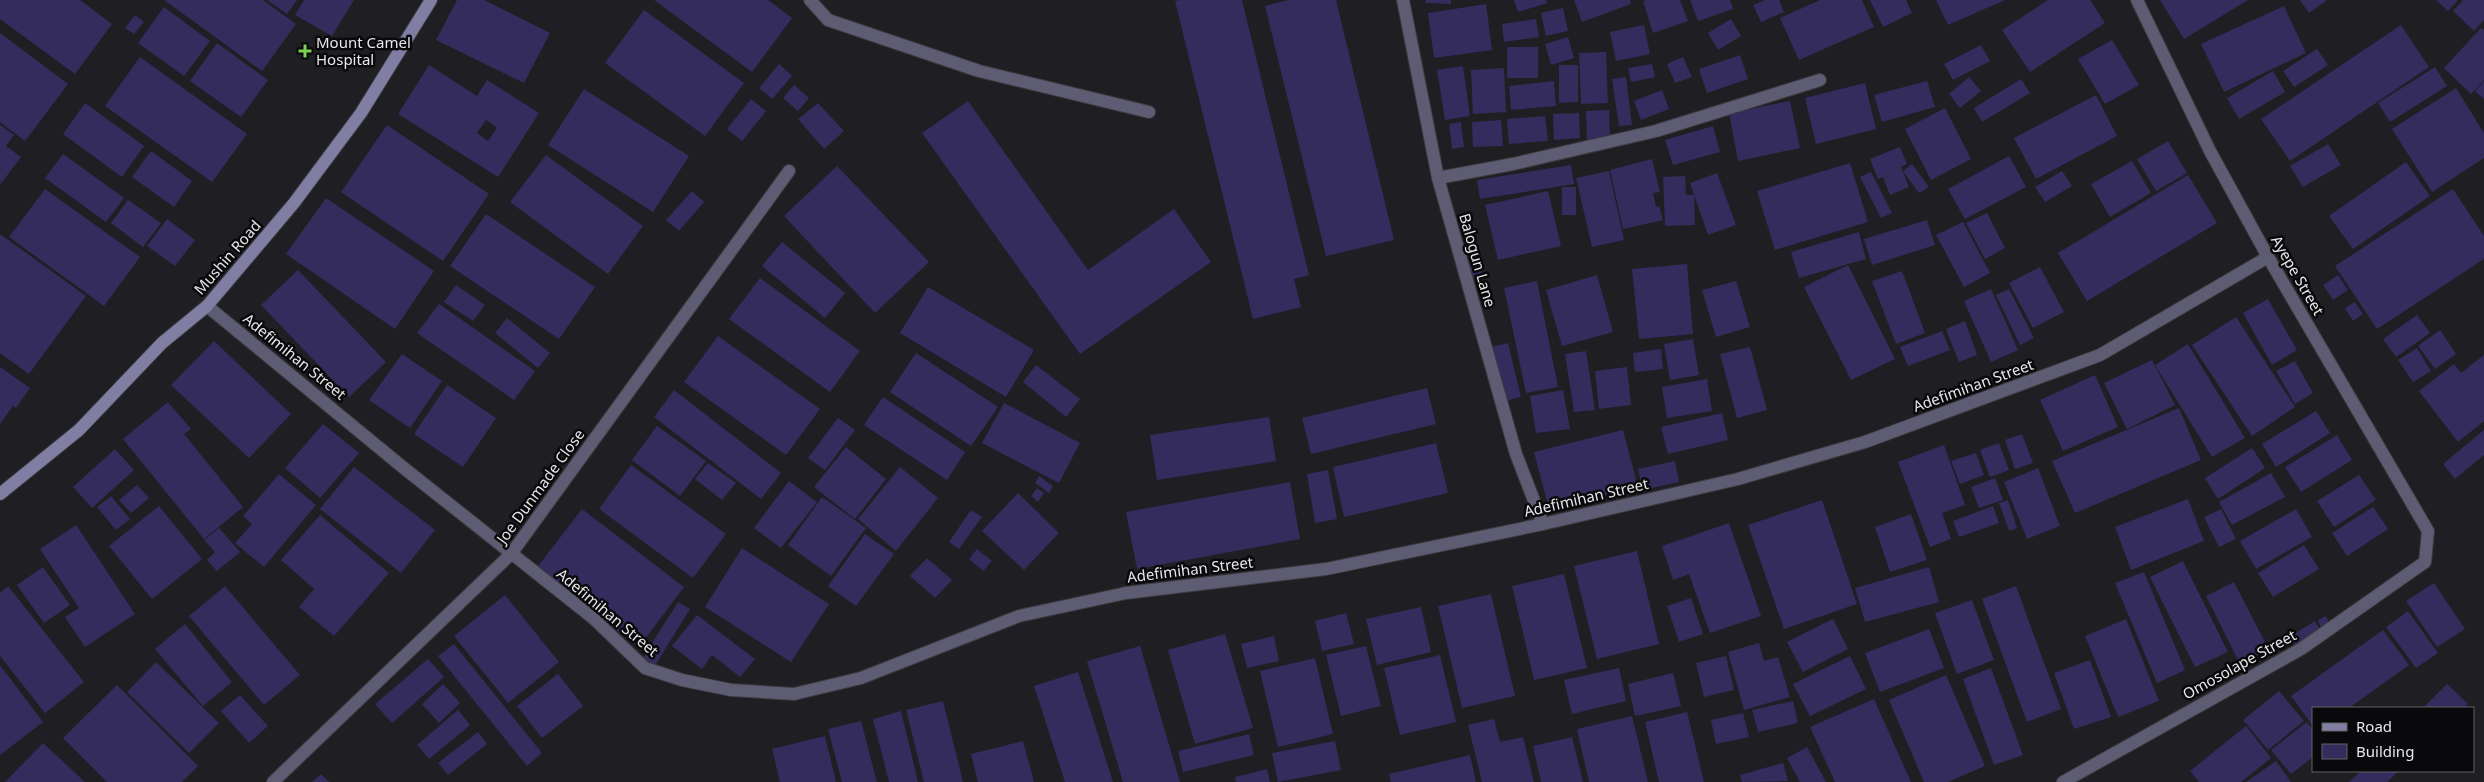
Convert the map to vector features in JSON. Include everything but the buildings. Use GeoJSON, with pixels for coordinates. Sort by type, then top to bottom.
{"type":"FeatureCollection","features":[{"type":"Feature","properties":{"kind":"main road","name":"Mushin Road"},"geometry":{"type":"LineString","coordinates":[[0,494],[79,430],[162,343],[207,306],[294,203],[361,113],[430,0]]}},
{"type":"Feature","properties":{"kind":"street"},"geometry":{"type":"LineString","coordinates":[[810,0],[828,20],[978,71],[1149,112]]}},
{"type":"Feature","properties":{"kind":"street","name":"Balogun Lane"},"geometry":{"type":"LineString","coordinates":[[1403,0],[1438,178],[1516,454],[1543,524]]}},
{"type":"Feature","properties":{"kind":"street","name":"Ayepe Street"},"geometry":{"type":"LineString","coordinates":[[2137,0],[2210,151],[2268,257],[2428,531],[2425,562]]}},
{"type":"Feature","properties":{"kind":"street"},"geometry":{"type":"LineString","coordinates":[[1438,178],[1513,164],[1656,131],[1820,80]]}},
{"type":"Feature","properties":{"kind":"street","name":"Joe Dunmade Close"},"geometry":{"type":"LineString","coordinates":[[273,782],[511,554],[789,171]]}},
{"type":"Feature","properties":{"kind":"street","name":"Adefimihan Street"},"geometry":{"type":"LineString","coordinates":[[207,306],[511,554],[593,618],[645,668],[682,680],[731,690],[794,694],[861,678],[1019,616],[1126,593],[1326,569],[1543,524],[1738,479],[1865,442],[2100,355],[2268,257]]}},
{"type":"Feature","properties":{"kind":"street","name":"Omosolape Street"},"geometry":{"type":"LineString","coordinates":[[2063,782],[2301,649],[2425,562]]}},
{"type":"Feature","properties":{"kind":"place","name":"Mount Camel Hospital"},"geometry":{"type":"Point","coordinates":[305,51]}}]}
